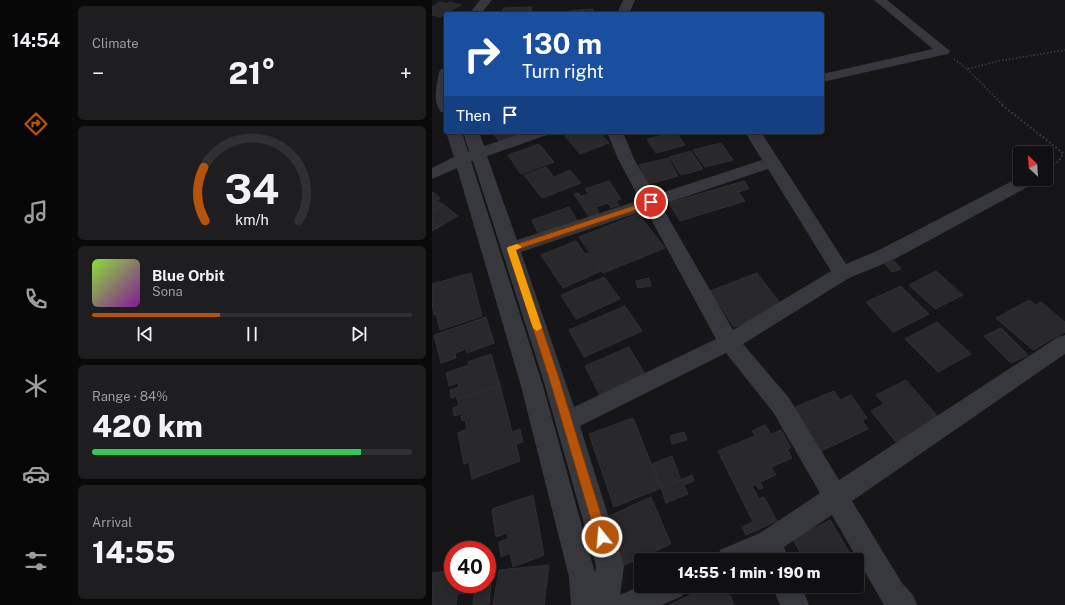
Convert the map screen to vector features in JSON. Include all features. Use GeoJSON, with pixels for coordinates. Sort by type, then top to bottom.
{"type":"FeatureCollection","features":[{"type":"Feature","properties":{"kind":"street"},"geometry":{"type":"LineString","coordinates":[[477,12],[486,0]]}},
{"type":"Feature","properties":{"kind":"street"},"geometry":{"type":"LineString","coordinates":[[489,12],[498,0]]}},
{"type":"Feature","properties":{"kind":"street"},"geometry":{"type":"LineString","coordinates":[[624,12],[628,7],[629,0]]}},
{"type":"Feature","properties":{"kind":"street"},"geometry":{"type":"LineString","coordinates":[[880,0],[943,51]]}},
{"type":"Feature","properties":{"kind":"street"},"geometry":{"type":"LineString","coordinates":[[824,78],[943,51]]}},
{"type":"Feature","properties":{"kind":"street"},"geometry":{"type":"LineString","coordinates":[[444,84],[442,97],[444,103]]}},
{"type":"Feature","properties":{"kind":"street"},"geometry":{"type":"LineString","coordinates":[[432,103],[444,118]]}},
{"type":"Feature","properties":{"kind":"street"},"geometry":{"type":"LineString","coordinates":[[455,134],[470,156],[511,249],[567,421],[610,566],[605,605]]}},
{"type":"Feature","properties":{"kind":"street"},"geometry":{"type":"LineString","coordinates":[[471,134],[470,156],[583,577],[585,605]]}},
{"type":"Feature","properties":{"kind":"street"},"geometry":{"type":"LineString","coordinates":[[432,174],[470,156],[536,134]]}},
{"type":"Feature","properties":{"kind":"street"},"geometry":{"type":"LineString","coordinates":[[616,134],[626,159],[729,342],[781,405],[892,593],[903,605]]}},
{"type":"Feature","properties":{"kind":"street"},"geometry":{"type":"LineString","coordinates":[[754,134],[842,273]]}},
{"type":"Feature","properties":{"kind":"street"},"geometry":{"type":"LineString","coordinates":[[511,249],[772,162]]}},
{"type":"Feature","properties":{"kind":"street"},"geometry":{"type":"LineString","coordinates":[[567,421],[729,342],[842,273],[886,255],[1016,186]]}},
{"type":"Feature","properties":{"kind":"street"},"geometry":{"type":"LineString","coordinates":[[772,551],[836,497],[1065,343]]}},
{"type":"Feature","properties":{"kind":"street"},"geometry":{"type":"LineString","coordinates":[[630,605],[657,593]]}},
{"type":"Feature","properties":{"kind":"street"},"geometry":{"type":"LineString","coordinates":[[789,593],[795,605]]}},
{"type":"Feature","properties":{"kind":"path"},"geometry":{"type":"LineString","coordinates":[[967,69],[999,61],[1065,50]]}},
{"type":"Feature","properties":{"kind":"path"},"geometry":{"type":"LineString","coordinates":[[943,51],[967,69],[996,100],[1063,153],[1060,161],[1053,166]]}},
{"type":"Feature","properties":{"kind":"building"},"geometry":{"type":"Polygon","coordinates":[[[440,2],[447,4],[450,2],[461,5],[449,12],[444,12],[444,15],[440,17],[432,15],[432,7],[440,2]]]}},
{"type":"Feature","properties":{"kind":"building"},"geometry":{"type":"Polygon","coordinates":[[[532,7],[531,12],[501,12],[504,8],[532,7]]]}},
{"type":"Feature","properties":{"kind":"building"},"geometry":{"type":"Polygon","coordinates":[[[593,9],[594,12],[569,12],[593,9]]]}},
{"type":"Feature","properties":{"kind":"building"},"geometry":{"type":"Polygon","coordinates":[[[494,134],[532,134],[501,144],[494,134]]]}},
{"type":"Feature","properties":{"kind":"building"},"geometry":{"type":"Polygon","coordinates":[[[572,134],[601,134],[609,143],[580,154],[565,136],[572,134]]]}},
{"type":"Feature","properties":{"kind":"building"},"geometry":{"type":"Polygon","coordinates":[[[668,134],[677,134],[685,145],[656,153],[647,139],[668,134]]]}},
{"type":"Feature","properties":{"kind":"building"},"geometry":{"type":"Polygon","coordinates":[[[721,143],[733,160],[705,167],[693,150],[721,143]]]}},
{"type":"Feature","properties":{"kind":"building"},"geometry":{"type":"Polygon","coordinates":[[[539,144],[554,162],[521,174],[508,155],[539,144]]]}},
{"type":"Feature","properties":{"kind":"building"},"geometry":{"type":"Polygon","coordinates":[[[691,151],[703,169],[681,175],[669,157],[691,151]]]}},
{"type":"Feature","properties":{"kind":"building"},"geometry":{"type":"Polygon","coordinates":[[[668,158],[678,176],[649,184],[639,165],[668,158]]]}},
{"type":"Feature","properties":{"kind":"building"},"geometry":{"type":"Polygon","coordinates":[[[546,167],[554,177],[570,170],[581,183],[542,198],[524,175],[546,167]]]}},
{"type":"Feature","properties":{"kind":"building"},"geometry":{"type":"Polygon","coordinates":[[[609,181],[621,199],[616,201],[619,205],[611,208],[608,203],[596,207],[599,213],[589,217],[574,194],[578,193],[581,196],[589,194],[585,189],[609,181]]]}},
{"type":"Feature","properties":{"kind":"building"},"geometry":{"type":"Polygon","coordinates":[[[744,181],[749,189],[738,192],[745,201],[680,221],[669,203],[744,181]]]}},
{"type":"Feature","properties":{"kind":"building"},"geometry":{"type":"Polygon","coordinates":[[[432,192],[440,198],[432,203],[432,192]]]}},
{"type":"Feature","properties":{"kind":"building"},"geometry":{"type":"Polygon","coordinates":[[[438,201],[444,205],[432,211],[432,204],[438,201]]]}},
{"type":"Feature","properties":{"kind":"building"},"geometry":{"type":"Polygon","coordinates":[[[444,205],[458,216],[432,231],[432,211],[444,205]]]}},
{"type":"Feature","properties":{"kind":"building"},"geometry":{"type":"Polygon","coordinates":[[[569,207],[579,224],[540,237],[532,220],[569,207]]]}},
{"type":"Feature","properties":{"kind":"building"},"geometry":{"type":"Polygon","coordinates":[[[638,214],[665,248],[603,273],[579,237],[638,214]]]}},
{"type":"Feature","properties":{"kind":"building"},"geometry":{"type":"Polygon","coordinates":[[[576,241],[585,254],[588,253],[601,271],[563,288],[541,255],[576,241]]]}},
{"type":"Feature","properties":{"kind":"building"},"geometry":{"type":"Polygon","coordinates":[[[894,261],[901,269],[892,272],[885,264],[894,261]]]}},
{"type":"Feature","properties":{"kind":"building"},"geometry":{"type":"Polygon","coordinates":[[[936,271],[963,295],[935,309],[909,285],[936,271]]]}},
{"type":"Feature","properties":{"kind":"building"},"geometry":{"type":"Polygon","coordinates":[[[471,273],[482,316],[440,330],[436,314],[434,315],[432,304],[432,284],[471,273]]]}},
{"type":"Feature","properties":{"kind":"building"},"geometry":{"type":"Polygon","coordinates":[[[757,273],[783,307],[734,327],[710,291],[757,273]]]}},
{"type":"Feature","properties":{"kind":"building"},"geometry":{"type":"Polygon","coordinates":[[[604,277],[620,299],[576,319],[561,295],[604,277]]]}},
{"type":"Feature","properties":{"kind":"building"},"geometry":{"type":"Polygon","coordinates":[[[649,278],[651,286],[638,288],[636,281],[649,278]]]}},
{"type":"Feature","properties":{"kind":"building"},"geometry":{"type":"Polygon","coordinates":[[[901,286],[929,314],[893,332],[866,302],[901,286]]]}},
{"type":"Feature","properties":{"kind":"building"},"geometry":{"type":"Polygon","coordinates":[[[1029,300],[1036,305],[1041,302],[1065,322],[1065,332],[1033,350],[996,318],[1029,300]]]}},
{"type":"Feature","properties":{"kind":"building"},"geometry":{"type":"Polygon","coordinates":[[[625,306],[642,331],[584,357],[569,330],[625,306]]]}},
{"type":"Feature","properties":{"kind":"building"},"geometry":{"type":"Polygon","coordinates":[[[486,317],[494,343],[467,353],[466,349],[455,353],[456,358],[441,363],[434,335],[486,317]]]}},
{"type":"Feature","properties":{"kind":"building"},"geometry":{"type":"Polygon","coordinates":[[[937,322],[971,354],[938,372],[905,339],[937,322]]]}},
{"type":"Feature","properties":{"kind":"building"},"geometry":{"type":"Polygon","coordinates":[[[1001,328],[1028,355],[1011,363],[984,336],[1001,328]]]}},
{"type":"Feature","properties":{"kind":"building"},"geometry":{"type":"Polygon","coordinates":[[[629,347],[646,376],[600,396],[585,366],[629,347]]]}},
{"type":"Feature","properties":{"kind":"building"},"geometry":{"type":"Polygon","coordinates":[[[491,354],[500,385],[457,399],[457,396],[451,398],[450,390],[459,387],[458,383],[449,386],[446,373],[469,365],[468,362],[491,354]]]}},
{"type":"Feature","properties":{"kind":"building"},"geometry":{"type":"Polygon","coordinates":[[[906,380],[940,419],[896,442],[871,411],[884,404],[876,395],[906,380]]]}},
{"type":"Feature","properties":{"kind":"building"},"geometry":{"type":"Polygon","coordinates":[[[500,385],[512,432],[520,429],[523,442],[516,444],[520,461],[472,479],[469,462],[464,464],[458,433],[467,429],[465,420],[462,421],[461,414],[454,416],[453,408],[459,406],[457,399],[500,385]]]}},
{"type":"Feature","properties":{"kind":"building"},"geometry":{"type":"Polygon","coordinates":[[[834,391],[840,400],[851,395],[867,418],[862,420],[868,429],[815,454],[788,410],[834,391]]]}},
{"type":"Feature","properties":{"kind":"building"},"geometry":{"type":"Polygon","coordinates":[[[633,418],[661,488],[614,507],[589,434],[633,418]]]}},
{"type":"Feature","properties":{"kind":"building"},"geometry":{"type":"Polygon","coordinates":[[[765,425],[771,434],[781,430],[791,448],[787,449],[792,458],[771,467],[776,475],[760,482],[763,488],[759,489],[756,485],[752,486],[759,499],[764,497],[777,521],[746,535],[742,527],[753,522],[718,451],[755,436],[752,431],[765,425]]]}},
{"type":"Feature","properties":{"kind":"building"},"geometry":{"type":"Polygon","coordinates":[[[684,432],[687,440],[672,444],[670,436],[684,432]]]}},
{"type":"Feature","properties":{"kind":"building"},"geometry":{"type":"Polygon","coordinates":[[[672,456],[681,480],[661,488],[652,464],[672,456]]]}},
{"type":"Feature","properties":{"kind":"building"},"geometry":{"type":"Polygon","coordinates":[[[692,475],[694,481],[684,485],[688,494],[666,503],[661,488],[692,475]]]}},
{"type":"Feature","properties":{"kind":"building"},"geometry":{"type":"Polygon","coordinates":[[[533,495],[544,555],[513,567],[510,553],[501,557],[499,542],[508,539],[507,533],[496,537],[492,509],[533,495]]]}},
{"type":"Feature","properties":{"kind":"building"},"geometry":{"type":"Polygon","coordinates":[[[651,497],[671,544],[651,553],[634,553],[634,561],[620,567],[603,519],[651,497]]]}},
{"type":"Feature","properties":{"kind":"building"},"geometry":{"type":"Polygon","coordinates":[[[830,520],[850,553],[800,553],[793,539],[830,520]]]}},
{"type":"Feature","properties":{"kind":"building"},"geometry":{"type":"Polygon","coordinates":[[[549,565],[544,605],[493,605],[499,570],[549,565]]]}},
{"type":"Feature","properties":{"kind":"building"},"geometry":{"type":"Polygon","coordinates":[[[444,571],[444,593],[466,593],[457,594],[456,605],[432,605],[432,573],[444,571]]]}},
{"type":"Feature","properties":{"kind":"building"},"geometry":{"type":"Polygon","coordinates":[[[474,593],[490,593],[489,604],[473,605],[474,593]]]}},
{"type":"Feature","properties":{"kind":"building"},"geometry":{"type":"Polygon","coordinates":[[[694,593],[729,593],[734,605],[669,605],[694,593]]]}},
{"type":"Feature","properties":{"kind":"slow traffic"},"geometry":{"type":"LineString","coordinates":[[517,247],[511,249],[537,328]]}},
{"type":"Feature","properties":{"kind":"route"},"geometry":{"type":"LineString","coordinates":[[602,537],[554,378],[511,249],[651,202]]}}]}
